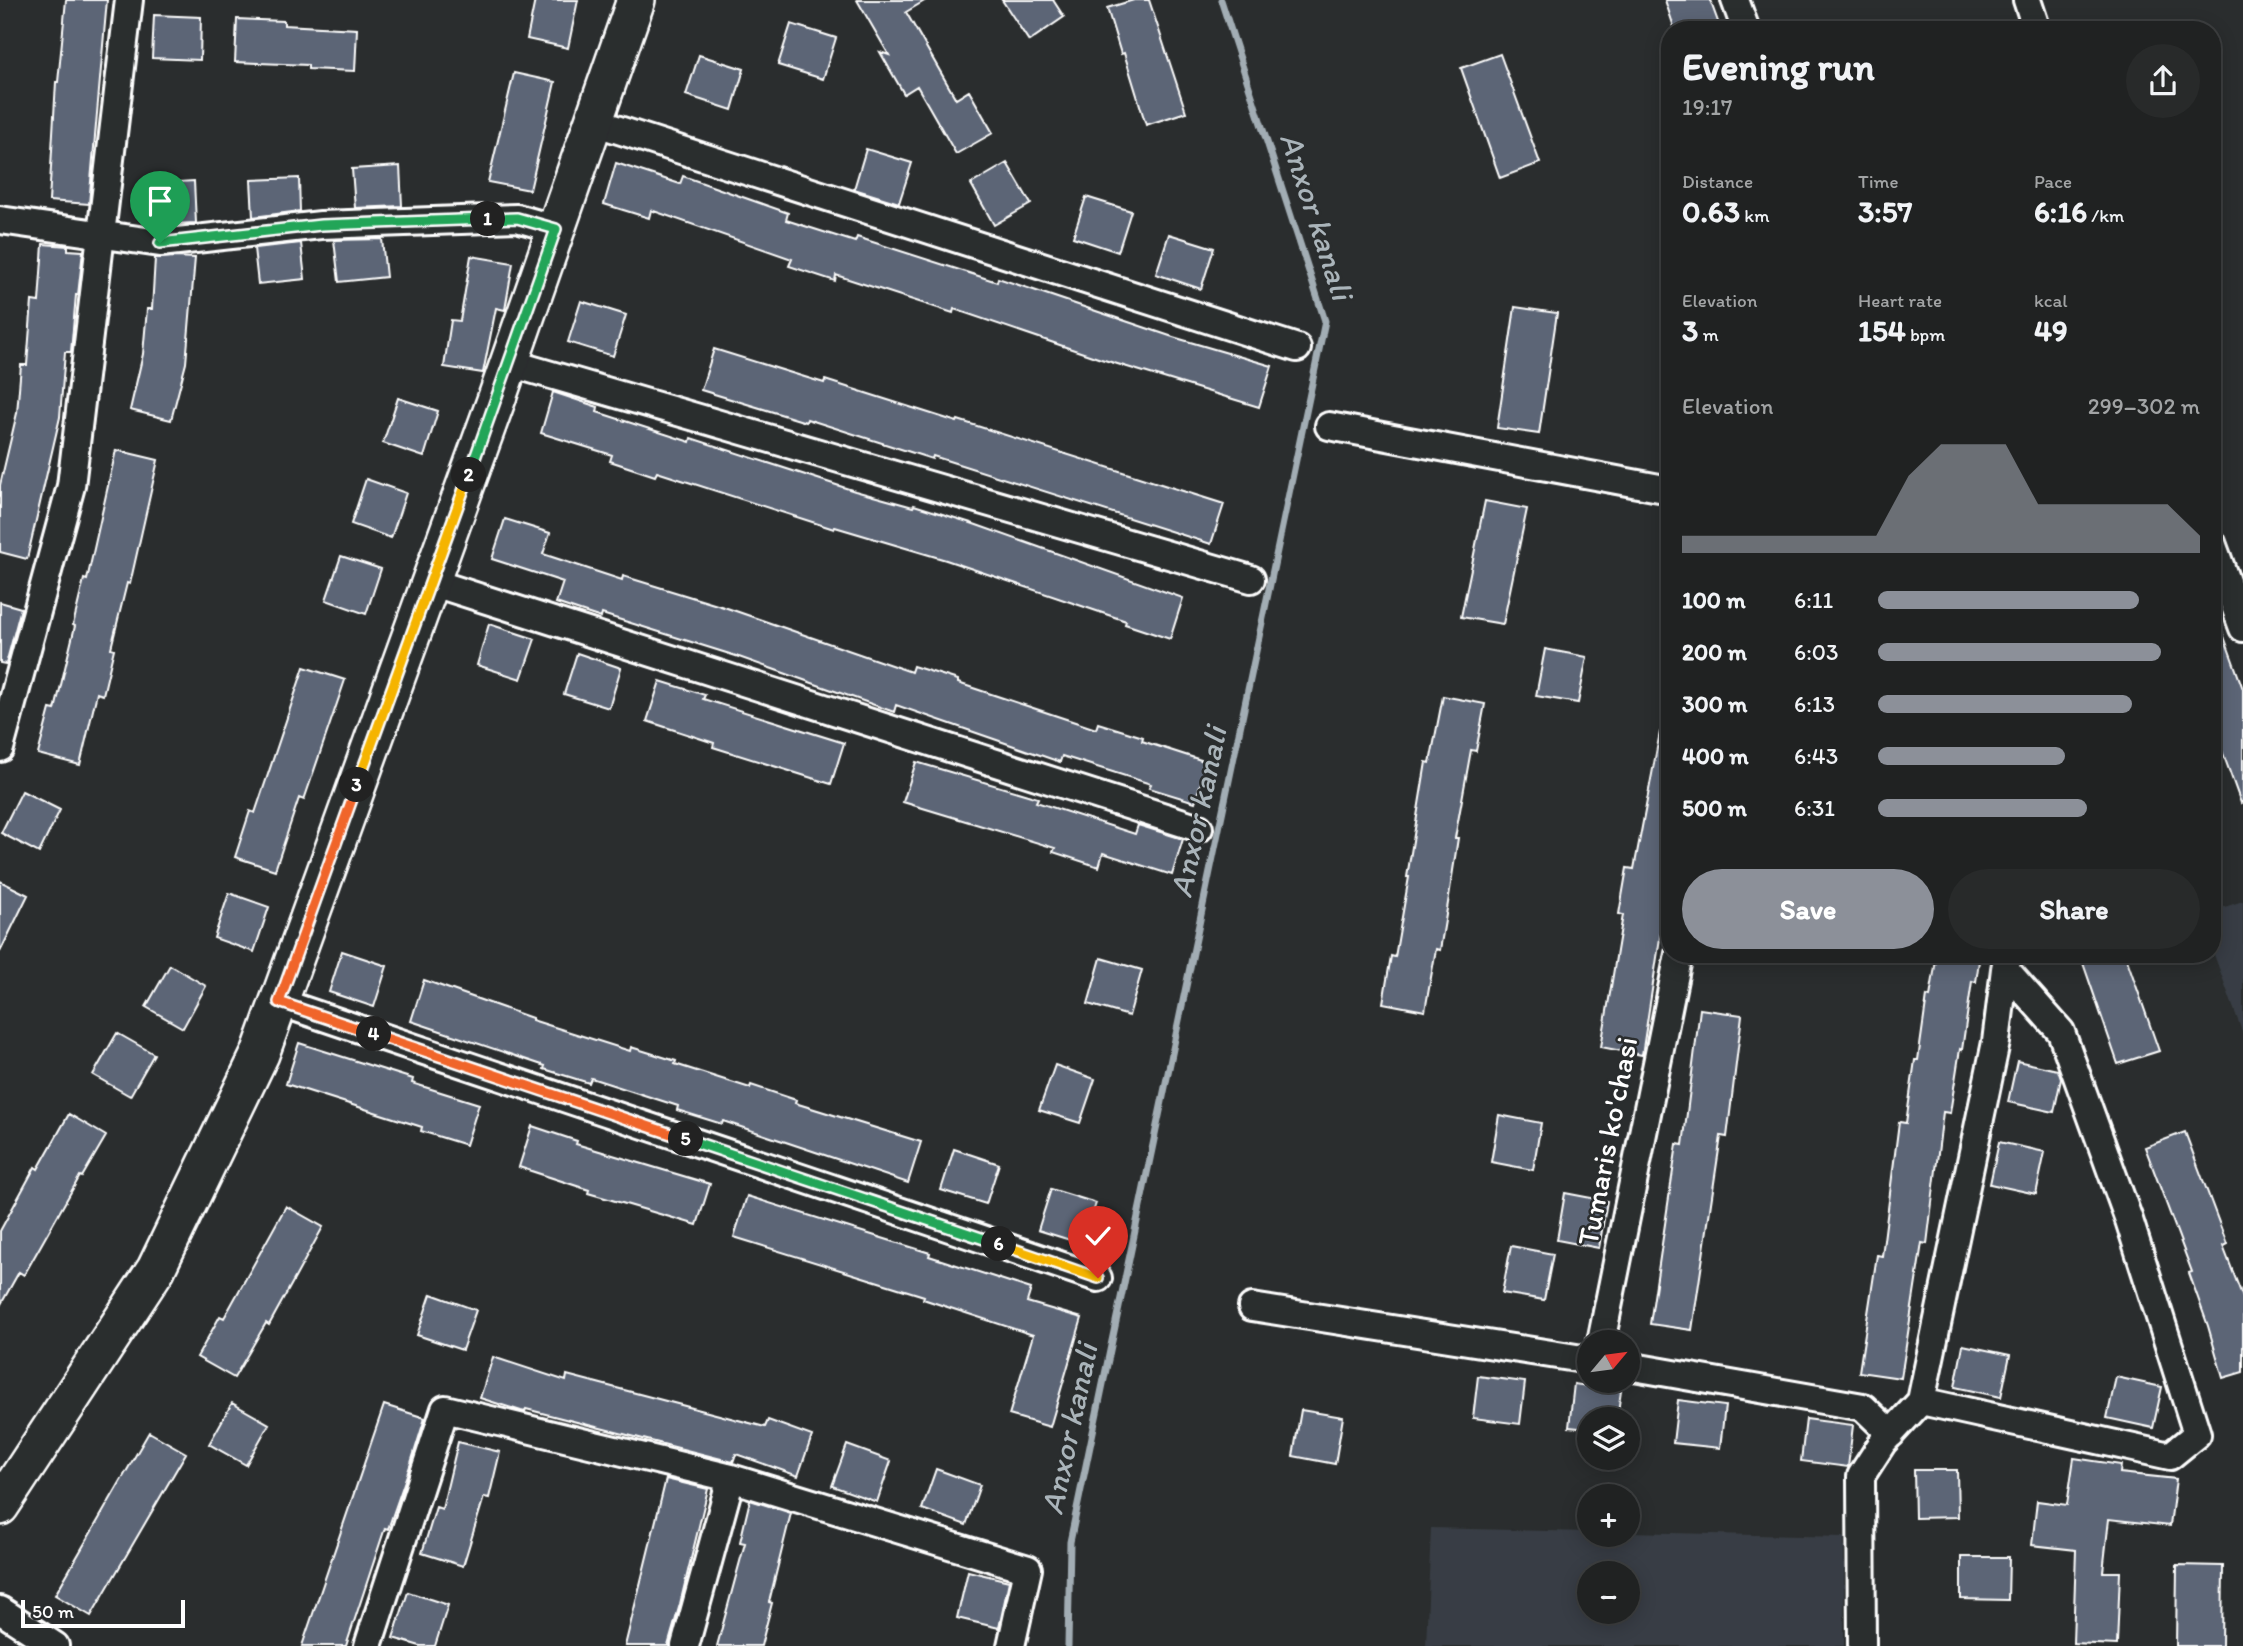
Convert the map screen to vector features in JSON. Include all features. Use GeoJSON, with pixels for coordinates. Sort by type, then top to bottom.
{"type":"FeatureCollection","features":[{"type":"Feature","properties":{"kind":"street"},"geometry":{"type":"LineString","coordinates":[[1,741],[71,486],[130,0]]}},
{"type":"Feature","properties":{"kind":"street"},"geometry":{"type":"LineString","coordinates":[[0,1506],[156,1269],[260,1054],[510,363],[636,0]]}},
{"type":"Feature","properties":{"kind":"street"},"geometry":{"type":"LineString","coordinates":[[1735,0],[1743,21]]}},
{"type":"Feature","properties":{"kind":"street"},"geometry":{"type":"LineString","coordinates":[[2027,0],[2034,21]]}},
{"type":"Feature","properties":{"kind":"street"},"geometry":{"type":"LineString","coordinates":[[594,122],[1297,348]]}},
{"type":"Feature","properties":{"kind":"street"},"geometry":{"type":"LineString","coordinates":[[0,220],[160,243],[321,225],[517,218],[556,229]]}},
{"type":"Feature","properties":{"kind":"street"},"geometry":{"type":"LineString","coordinates":[[510,363],[1251,579]]}},
{"type":"Feature","properties":{"kind":"street"},"geometry":{"type":"LineString","coordinates":[[1329,426],[1661,488]]}},
{"type":"Feature","properties":{"kind":"street"},"geometry":{"type":"LineString","coordinates":[[2221,566],[2240,613]]}},
{"type":"Feature","properties":{"kind":"street"},"geometry":{"type":"LineString","coordinates":[[431,582],[1199,828]]}},
{"type":"Feature","properties":{"kind":"street","name":"Tumaris ko'chasi"},"geometry":{"type":"LineString","coordinates":[[1603,1330],[1677,963]]}},
{"type":"Feature","properties":{"kind":"street"},"geometry":{"type":"LineString","coordinates":[[1862,1646],[1861,1476],[1891,1434],[1921,1401],[1996,1042],[2006,963]]}},
{"type":"Feature","properties":{"kind":"street"},"geometry":{"type":"LineString","coordinates":[[1921,1401],[2170,1456],[2197,1434],[2129,1220],[2061,1032],[2008,963]]}},
{"type":"Feature","properties":{"kind":"street"},"geometry":{"type":"LineString","coordinates":[[279,1002],[1098,1278]]}},
{"type":"Feature","properties":{"kind":"street"},"geometry":{"type":"LineString","coordinates":[[1252,1307],[1577,1358]]}},
{"type":"Feature","properties":{"kind":"street"},"geometry":{"type":"LineString","coordinates":[[1640,1368],[1863,1407],[1891,1434]]}},
{"type":"Feature","properties":{"kind":"street"},"geometry":{"type":"LineString","coordinates":[[368,1646],[445,1409],[731,1478],[1028,1569],[1011,1646]]}},
{"type":"Feature","properties":{"kind":"street"},"geometry":{"type":"LineString","coordinates":[[685,1646],[731,1478]]}},
{"type":"Feature","properties":{"kind":"street"},"geometry":{"type":"LineString","coordinates":[[0,1610],[55,1646]]}},
{"type":"Feature","properties":{"kind":"shaded area"},"geometry":{"type":"Polygon","coordinates":[[[2243,901],[2243,1034],[2217,963],[2221,963],[2221,908],[2243,901]]]}},
{"type":"Feature","properties":{"kind":"shaded area"},"geometry":{"type":"Polygon","coordinates":[[[1431,1528],[1577,1532],[1577,1547],[1640,1547],[1640,1532],[1844,1537],[1844,1646],[1426,1646],[1431,1528]]]}},
{"type":"Feature","properties":{"kind":"building"},"geometry":{"type":"Polygon","coordinates":[[[66,0],[107,0],[89,204],[49,201],[56,82],[66,0]]]}},
{"type":"Feature","properties":{"kind":"building"},"geometry":{"type":"Polygon","coordinates":[[[535,0],[578,0],[568,48],[527,39],[535,0]]]}},
{"type":"Feature","properties":{"kind":"building"},"geometry":{"type":"Polygon","coordinates":[[[857,0],[926,0],[906,12],[956,99],[969,91],[993,133],[956,154],[917,86],[904,94],[880,52],[889,55],[857,0]]]}},
{"type":"Feature","properties":{"kind":"building"},"geometry":{"type":"Polygon","coordinates":[[[1002,0],[1053,0],[1064,17],[1029,41],[1002,0]]]}},
{"type":"Feature","properties":{"kind":"building"},"geometry":{"type":"Polygon","coordinates":[[[1134,0],[1149,0],[1186,112],[1146,125],[1107,8],[1134,0]]]}},
{"type":"Feature","properties":{"kind":"building"},"geometry":{"type":"Polygon","coordinates":[[[1665,0],[1710,0],[1718,21],[1672,21],[1665,0]]]}},
{"type":"Feature","properties":{"kind":"building"},"geometry":{"type":"Polygon","coordinates":[[[154,15],[201,17],[200,60],[152,58],[154,15]]]}},
{"type":"Feature","properties":{"kind":"building"},"geometry":{"type":"Polygon","coordinates":[[[237,19],[357,29],[355,71],[308,69],[308,65],[235,62],[237,19]]]}},
{"type":"Feature","properties":{"kind":"building"},"geometry":{"type":"Polygon","coordinates":[[[791,24],[836,38],[823,79],[778,65],[791,24]]]}},
{"type":"Feature","properties":{"kind":"building"},"geometry":{"type":"Polygon","coordinates":[[[1500,54],[1540,163],[1500,178],[1461,68],[1500,54]]]}},
{"type":"Feature","properties":{"kind":"building"},"geometry":{"type":"Polygon","coordinates":[[[699,55],[744,69],[732,110],[686,95],[699,55]]]}},
{"type":"Feature","properties":{"kind":"building"},"geometry":{"type":"Polygon","coordinates":[[[514,73],[555,82],[530,190],[488,182],[514,73]]]}},
{"type":"Feature","properties":{"kind":"building"},"geometry":{"type":"Polygon","coordinates":[[[866,149],[912,163],[899,203],[854,189],[866,149]]]}},
{"type":"Feature","properties":{"kind":"building"},"geometry":{"type":"Polygon","coordinates":[[[616,163],[680,184],[683,176],[788,213],[786,220],[855,242],[857,237],[997,282],[998,278],[1173,337],[1272,366],[1259,407],[1101,359],[954,309],[953,313],[836,275],[835,281],[789,266],[792,259],[651,210],[649,218],[604,204],[616,163]]]}},
{"type":"Feature","properties":{"kind":"building"},"geometry":{"type":"Polygon","coordinates":[[[1007,163],[1031,204],[994,225],[971,184],[1007,163]]]}},
{"type":"Feature","properties":{"kind":"building"},"geometry":{"type":"Polygon","coordinates":[[[400,166],[402,206],[355,208],[352,169],[400,166]]]}},
{"type":"Feature","properties":{"kind":"building"},"geometry":{"type":"Polygon","coordinates":[[[299,178],[300,211],[253,217],[251,180],[299,178]]]}},
{"type":"Feature","properties":{"kind":"building"},"geometry":{"type":"Polygon","coordinates":[[[194,181],[196,223],[149,225],[146,184],[194,181]]]}},
{"type":"Feature","properties":{"kind":"building"},"geometry":{"type":"Polygon","coordinates":[[[1086,197],[1131,211],[1118,252],[1073,237],[1086,197]]]}},
{"type":"Feature","properties":{"kind":"building"},"geometry":{"type":"Polygon","coordinates":[[[1169,234],[1214,248],[1201,289],[1156,274],[1169,234]]]}},
{"type":"Feature","properties":{"kind":"building"},"geometry":{"type":"Polygon","coordinates":[[[382,239],[386,277],[339,282],[334,240],[382,239]]]}},
{"type":"Feature","properties":{"kind":"building"},"geometry":{"type":"Polygon","coordinates":[[[301,243],[305,279],[258,284],[254,248],[301,243]]]}},
{"type":"Feature","properties":{"kind":"building"},"geometry":{"type":"Polygon","coordinates":[[[43,244],[68,246],[68,250],[83,251],[71,352],[65,352],[60,417],[27,559],[0,552],[0,485],[17,413],[21,365],[27,365],[32,301],[39,302],[43,244]]]}},
{"type":"Feature","properties":{"kind":"building"},"geometry":{"type":"Polygon","coordinates":[[[471,256],[513,263],[505,310],[496,308],[483,373],[444,367],[451,320],[460,321],[471,256]]]}},
{"type":"Feature","properties":{"kind":"building"},"geometry":{"type":"Polygon","coordinates":[[[155,258],[195,258],[186,363],[171,420],[130,410],[143,354],[147,309],[152,309],[155,258]]]}},
{"type":"Feature","properties":{"kind":"building"},"geometry":{"type":"Polygon","coordinates":[[[581,301],[626,315],[613,356],[568,342],[581,301]]]}},
{"type":"Feature","properties":{"kind":"building"},"geometry":{"type":"Polygon","coordinates":[[[1515,307],[1557,313],[1539,434],[1497,428],[1515,307]]]}},
{"type":"Feature","properties":{"kind":"building"},"geometry":{"type":"Polygon","coordinates":[[[714,349],[824,383],[825,380],[957,422],[958,420],[1224,504],[1211,544],[933,456],[932,459],[807,419],[806,422],[701,390],[714,349]]]}},
{"type":"Feature","properties":{"kind":"building"},"geometry":{"type":"Polygon","coordinates":[[[553,392],[598,407],[597,412],[690,442],[691,438],[855,491],[913,507],[914,505],[971,523],[1183,598],[1170,639],[1125,624],[1126,621],[946,560],[835,527],[834,529],[657,472],[655,476],[610,461],[612,455],[541,433],[553,392]]]}},
{"type":"Feature","properties":{"kind":"building"},"geometry":{"type":"Polygon","coordinates":[[[398,398],[438,411],[424,457],[383,443],[398,398]]]}},
{"type":"Feature","properties":{"kind":"building"},"geometry":{"type":"Polygon","coordinates":[[[116,450],[158,460],[130,584],[127,583],[111,648],[114,649],[103,695],[97,693],[80,765],[38,754],[50,709],[55,710],[116,450]]]}},
{"type":"Feature","properties":{"kind":"building"},"geometry":{"type":"Polygon","coordinates":[[[366,479],[406,493],[391,538],[351,524],[366,479]]]}},
{"type":"Feature","properties":{"kind":"building"},"geometry":{"type":"Polygon","coordinates":[[[1485,501],[1527,509],[1503,624],[1461,617],[1485,501]]]}},
{"type":"Feature","properties":{"kind":"building"},"geometry":{"type":"Polygon","coordinates":[[[505,519],[550,533],[543,554],[622,580],[623,576],[727,608],[911,672],[913,666],[958,680],[958,683],[1096,729],[1098,723],[1143,737],[1142,741],[1207,762],[1195,802],[1149,788],[1151,784],[1062,756],[1060,762],[896,705],[894,712],[736,656],[602,614],[601,618],[556,603],[563,582],[492,559],[505,519]]]}},
{"type":"Feature","properties":{"kind":"building"},"geometry":{"type":"Polygon","coordinates":[[[341,556],[381,569],[366,614],[326,600],[341,556]]]}},
{"type":"Feature","properties":{"kind":"building"},"geometry":{"type":"Polygon","coordinates":[[[0,602],[21,608],[6,664],[0,663],[0,602]]]}},
{"type":"Feature","properties":{"kind":"building"},"geometry":{"type":"Polygon","coordinates":[[[489,624],[535,639],[521,679],[477,665],[489,624]]]}},
{"type":"Feature","properties":{"kind":"building"},"geometry":{"type":"Polygon","coordinates":[[[2221,628],[2243,689],[2241,803],[2221,748],[2221,628]]]}},
{"type":"Feature","properties":{"kind":"building"},"geometry":{"type":"Polygon","coordinates":[[[1545,649],[1587,657],[1578,703],[1536,696],[1545,649]]]}},
{"type":"Feature","properties":{"kind":"building"},"geometry":{"type":"Polygon","coordinates":[[[577,653],[621,668],[609,708],[564,694],[577,653]]]}},
{"type":"Feature","properties":{"kind":"building"},"geometry":{"type":"Polygon","coordinates":[[[304,667],[345,680],[304,800],[299,798],[275,870],[235,857],[250,811],[255,813],[304,667]]]}},
{"type":"Feature","properties":{"kind":"building"},"geometry":{"type":"Polygon","coordinates":[[[660,681],[705,695],[703,699],[844,743],[831,784],[713,747],[714,743],[647,721],[660,681]]]}},
{"type":"Feature","properties":{"kind":"building"},"geometry":{"type":"Polygon","coordinates":[[[1443,696],[1485,704],[1476,751],[1471,750],[1455,838],[1458,838],[1440,950],[1436,949],[1425,1011],[1383,1003],[1391,956],[1395,957],[1426,762],[1430,763],[1443,696]]]}},
{"type":"Feature","properties":{"kind":"building"},"geometry":{"type":"Polygon","coordinates":[[[1661,732],[1661,932],[1642,1055],[1601,1047],[1623,915],[1619,914],[1627,868],[1634,869],[1661,732]]]}},
{"type":"Feature","properties":{"kind":"building"},"geometry":{"type":"Polygon","coordinates":[[[916,762],[1038,798],[1036,802],[1135,834],[1138,825],[1183,839],[1172,875],[1103,853],[1099,867],[1053,852],[1055,848],[903,802],[916,762]]]}},
{"type":"Feature","properties":{"kind":"building"},"geometry":{"type":"Polygon","coordinates":[[[22,791],[60,810],[39,853],[1,833],[22,791]]]}},
{"type":"Feature","properties":{"kind":"building"},"geometry":{"type":"Polygon","coordinates":[[[0,881],[28,895],[0,952],[0,881]]]}},
{"type":"Feature","properties":{"kind":"building"},"geometry":{"type":"Polygon","coordinates":[[[229,893],[269,907],[254,952],[214,938],[229,893]]]}},
{"type":"Feature","properties":{"kind":"building"},"geometry":{"type":"Polygon","coordinates":[[[342,951],[387,966],[374,1007],[329,992],[342,951]]]}},
{"type":"Feature","properties":{"kind":"building"},"geometry":{"type":"Polygon","coordinates":[[[1101,958],[1142,970],[1129,1016],[1088,1004],[1101,958]]]}},
{"type":"Feature","properties":{"kind":"building"},"geometry":{"type":"Polygon","coordinates":[[[1936,963],[1979,963],[1976,982],[1972,981],[1950,1113],[1943,1112],[1927,1244],[1922,1243],[1901,1378],[1859,1372],[1877,1255],[1882,1256],[1899,1122],[1906,1123],[1927,996],[1930,997],[1936,963]]]}},
{"type":"Feature","properties":{"kind":"building"},"geometry":{"type":"Polygon","coordinates":[[[2083,963],[2128,963],[2159,1051],[2118,1064],[2083,963]]]}},
{"type":"Feature","properties":{"kind":"building"},"geometry":{"type":"Polygon","coordinates":[[[170,965],[206,986],[183,1028],[146,1007],[170,965]]]}},
{"type":"Feature","properties":{"kind":"building"},"geometry":{"type":"Polygon","coordinates":[[[424,980],[532,1020],[630,1051],[631,1047],[676,1061],[675,1064],[750,1088],[751,1085],[796,1100],[795,1103],[921,1142],[908,1183],[723,1121],[722,1124],[677,1110],[678,1106],[591,1078],[589,1083],[544,1069],[545,1066],[411,1021],[424,980]]]}},
{"type":"Feature","properties":{"kind":"building"},"geometry":{"type":"Polygon","coordinates":[[[1700,1009],[1742,1015],[1727,1137],[1721,1136],[1692,1330],[1650,1324],[1677,1144],[1683,1145],[1700,1009]]]}},
{"type":"Feature","properties":{"kind":"building"},"geometry":{"type":"Polygon","coordinates":[[[117,1033],[154,1054],[130,1096],[93,1075],[117,1033]]]}},
{"type":"Feature","properties":{"kind":"building"},"geometry":{"type":"Polygon","coordinates":[[[299,1043],[413,1079],[412,1083],[479,1104],[466,1145],[421,1131],[422,1127],[286,1084],[299,1043]]]}},
{"type":"Feature","properties":{"kind":"building"},"geometry":{"type":"Polygon","coordinates":[[[2017,1061],[2058,1070],[2061,1079],[2054,1112],[2008,1102],[2017,1061]]]}},
{"type":"Feature","properties":{"kind":"building"},"geometry":{"type":"Polygon","coordinates":[[[1055,1065],[1095,1079],[1080,1123],[1039,1110],[1055,1065]]]}},
{"type":"Feature","properties":{"kind":"building"},"geometry":{"type":"Polygon","coordinates":[[[69,1114],[106,1136],[24,1275],[19,1272],[0,1306],[0,1231],[35,1167],[38,1169],[69,1114]]]}},
{"type":"Feature","properties":{"kind":"building"},"geometry":{"type":"Polygon","coordinates":[[[1499,1115],[1541,1123],[1533,1170],[1491,1162],[1499,1115]]]}},
{"type":"Feature","properties":{"kind":"building"},"geometry":{"type":"Polygon","coordinates":[[[532,1126],[577,1141],[576,1144],[710,1184],[697,1225],[588,1193],[589,1190],[519,1167],[532,1126]]]}},
{"type":"Feature","properties":{"kind":"building"},"geometry":{"type":"Polygon","coordinates":[[[2185,1132],[2227,1244],[2223,1246],[2243,1298],[2243,1372],[2223,1378],[2189,1273],[2192,1272],[2145,1147],[2185,1132]]]}},
{"type":"Feature","properties":{"kind":"building"},"geometry":{"type":"Polygon","coordinates":[[[1999,1142],[2045,1152],[2036,1194],[1990,1184],[1999,1142]]]}},
{"type":"Feature","properties":{"kind":"building"},"geometry":{"type":"Polygon","coordinates":[[[954,1149],[999,1164],[986,1204],[941,1190],[954,1149]]]}},
{"type":"Feature","properties":{"kind":"building"},"geometry":{"type":"Polygon","coordinates":[[[1051,1189],[1096,1203],[1083,1244],[1038,1230],[1051,1189]]]}},
{"type":"Feature","properties":{"kind":"building"},"geometry":{"type":"Polygon","coordinates":[[[1565,1193],[1607,1201],[1599,1248],[1557,1240],[1565,1193]]]}},
{"type":"Feature","properties":{"kind":"building"},"geometry":{"type":"Polygon","coordinates":[[[747,1196],[930,1253],[929,1256],[1031,1289],[1027,1302],[1082,1318],[1050,1427],[1009,1415],[1033,1335],[923,1299],[924,1296],[734,1237],[747,1196]]]}},
{"type":"Feature","properties":{"kind":"building"},"geometry":{"type":"Polygon","coordinates":[[[286,1206],[323,1227],[269,1325],[266,1323],[234,1378],[197,1357],[220,1316],[224,1318],[286,1206]]]}},
{"type":"Feature","properties":{"kind":"building"},"geometry":{"type":"Polygon","coordinates":[[[1511,1246],[1553,1254],[1544,1300],[1502,1293],[1511,1246]]]}},
{"type":"Feature","properties":{"kind":"building"},"geometry":{"type":"Polygon","coordinates":[[[431,1294],[476,1310],[462,1350],[417,1335],[431,1294]]]}},
{"type":"Feature","properties":{"kind":"building"},"geometry":{"type":"Polygon","coordinates":[[[1963,1345],[2010,1355],[2001,1397],[1955,1387],[1963,1345]]]}},
{"type":"Feature","properties":{"kind":"building"},"geometry":{"type":"Polygon","coordinates":[[[493,1357],[566,1381],[567,1375],[765,1427],[768,1420],[812,1436],[798,1476],[736,1454],[733,1462],[526,1409],[525,1412],[480,1398],[493,1357]]]}},
{"type":"Feature","properties":{"kind":"building"},"geometry":{"type":"Polygon","coordinates":[[[1478,1376],[1525,1382],[1520,1424],[1473,1418],[1478,1376]]]}},
{"type":"Feature","properties":{"kind":"building"},"geometry":{"type":"Polygon","coordinates":[[[2116,1377],[2162,1387],[2153,1428],[2107,1418],[2116,1377]]]}},
{"type":"Feature","properties":{"kind":"building"},"geometry":{"type":"Polygon","coordinates":[[[1574,1384],[1577,1384],[1577,1393],[1621,1393],[1619,1407],[1577,1407],[1577,1428],[1569,1427],[1574,1384]]]}},
{"type":"Feature","properties":{"kind":"building"},"geometry":{"type":"Polygon","coordinates":[[[1678,1400],[1725,1406],[1720,1448],[1673,1443],[1678,1400]]]}},
{"type":"Feature","properties":{"kind":"building"},"geometry":{"type":"Polygon","coordinates":[[[232,1403],[269,1424],[246,1465],[209,1444],[232,1403]]]}},
{"type":"Feature","properties":{"kind":"building"},"geometry":{"type":"Polygon","coordinates":[[[384,1405],[425,1418],[411,1463],[388,1529],[385,1528],[346,1646],[302,1646],[384,1405]]]}},
{"type":"Feature","properties":{"kind":"building"},"geometry":{"type":"Polygon","coordinates":[[[1301,1410],[1343,1417],[1335,1464],[1293,1456],[1301,1410]]]}},
{"type":"Feature","properties":{"kind":"building"},"geometry":{"type":"Polygon","coordinates":[[[1806,1419],[1853,1425],[1848,1467],[1801,1461],[1806,1419]]]}},
{"type":"Feature","properties":{"kind":"building"},"geometry":{"type":"Polygon","coordinates":[[[149,1432],[186,1453],[91,1616],[55,1595],[149,1432]]]}},
{"type":"Feature","properties":{"kind":"building"},"geometry":{"type":"Polygon","coordinates":[[[458,1442],[500,1452],[489,1498],[484,1497],[463,1566],[422,1553],[436,1507],[442,1509],[458,1442]]]}},
{"type":"Feature","properties":{"kind":"building"},"geometry":{"type":"Polygon","coordinates":[[[847,1445],[891,1461],[877,1502],[832,1486],[847,1445]]]}},
{"type":"Feature","properties":{"kind":"building"},"geometry":{"type":"Polygon","coordinates":[[[2074,1458],[2121,1465],[2120,1473],[2176,1479],[2170,1526],[2109,1519],[2103,1572],[2120,1572],[2117,1645],[2073,1643],[2076,1550],[2032,1545],[2037,1501],[2067,1505],[2074,1458]]]}},
{"type":"Feature","properties":{"kind":"building"},"geometry":{"type":"Polygon","coordinates":[[[936,1469],[980,1485],[966,1525],[922,1509],[936,1469]]]}},
{"type":"Feature","properties":{"kind":"building"},"geometry":{"type":"Polygon","coordinates":[[[1914,1470],[1957,1470],[1958,1517],[1915,1518],[1914,1470]]]}},
{"type":"Feature","properties":{"kind":"building"},"geometry":{"type":"Polygon","coordinates":[[[666,1479],[708,1489],[680,1604],[668,1646],[625,1646],[666,1479]]]}},
{"type":"Feature","properties":{"kind":"building"},"geometry":{"type":"Polygon","coordinates":[[[750,1500],[791,1513],[769,1602],[772,1603],[761,1646],[717,1646],[745,1543],[740,1542],[750,1500]]]}},
{"type":"Feature","properties":{"kind":"building"},"geometry":{"type":"Polygon","coordinates":[[[1961,1557],[2009,1557],[2008,1600],[1961,1599],[1961,1557]]]}},
{"type":"Feature","properties":{"kind":"building"},"geometry":{"type":"Polygon","coordinates":[[[2177,1565],[2223,1566],[2222,1646],[2176,1646],[2177,1565]]]}},
{"type":"Feature","properties":{"kind":"building"},"geometry":{"type":"Polygon","coordinates":[[[968,1571],[1009,1581],[999,1628],[957,1618],[968,1571]]]}},
{"type":"Feature","properties":{"kind":"building"},"geometry":{"type":"Polygon","coordinates":[[[408,1592],[448,1605],[435,1646],[420,1646],[393,1638],[408,1592]]]}},
{"type":"Feature","properties":{"kind":"waterway","name":"Anxor kanali"},"geometry":{"type":"LineString","coordinates":[[1068,1646],[1070,1542],[1325,321],[1221,0]]}},
{"type":"Feature","properties":{"kind":"route"},"geometry":{"type":"LineString","coordinates":[[160,243],[321,225],[517,218],[556,229],[279,1002],[1098,1278]]}}]}
